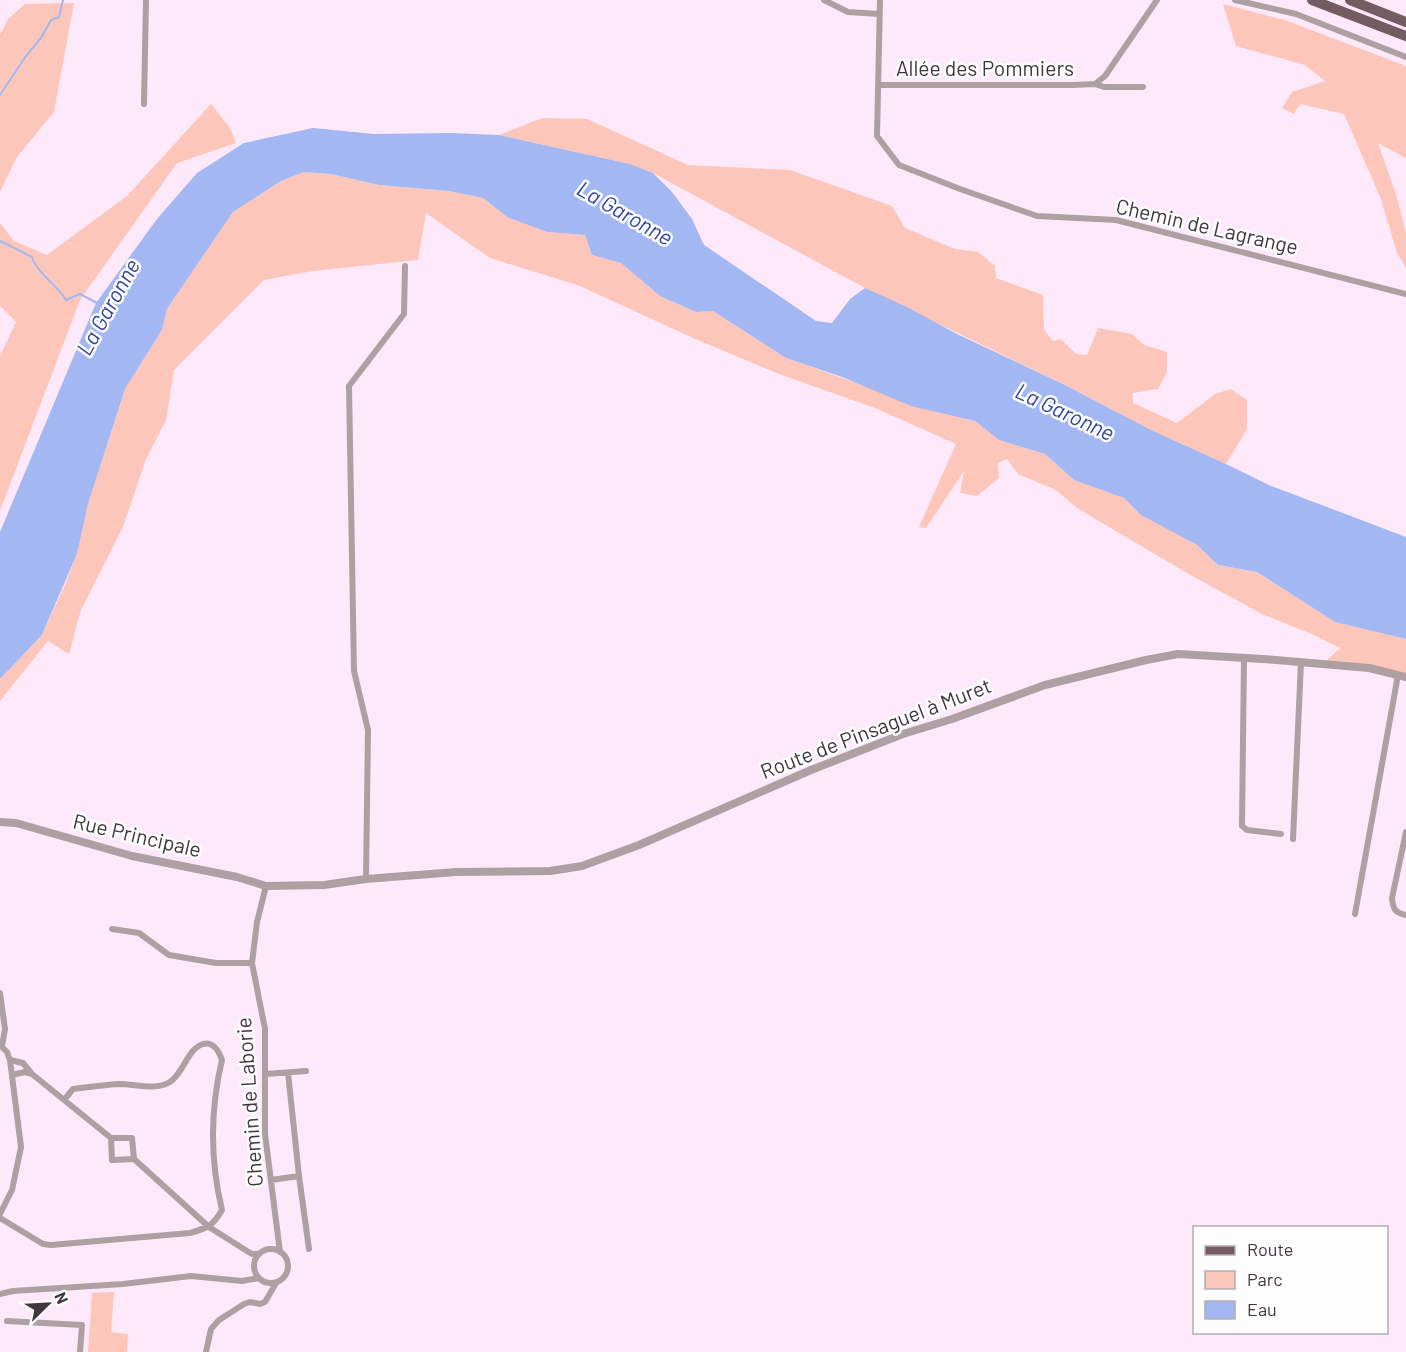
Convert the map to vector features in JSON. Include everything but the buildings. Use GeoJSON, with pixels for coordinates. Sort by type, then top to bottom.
{"type":"FeatureCollection","features":[{"type":"Feature","properties":{"kind":"main road"},"geometry":{"type":"LineString","coordinates":[[1312,0],[1406,36]]}},
{"type":"Feature","properties":{"kind":"main road"},"geometry":{"type":"LineString","coordinates":[[1350,0],[1406,22]]}},
{"type":"Feature","properties":{"kind":"street"},"geometry":{"type":"LineString","coordinates":[[144,104],[146,0]]}},
{"type":"Feature","properties":{"kind":"street"},"geometry":{"type":"LineString","coordinates":[[824,0],[848,12],[879,14]]}},
{"type":"Feature","properties":{"kind":"street","name":"Allée des Pommiers"},"geometry":{"type":"LineString","coordinates":[[878,85],[1072,86],[1095,84],[1105,76],[1157,0]]}},
{"type":"Feature","properties":{"kind":"street"},"geometry":{"type":"LineString","coordinates":[[1235,0],[1296,14],[1406,57]]}},
{"type":"Feature","properties":{"kind":"street"},"geometry":{"type":"LineString","coordinates":[[878,85],[879,1]]}},
{"type":"Feature","properties":{"kind":"street"},"geometry":{"type":"LineString","coordinates":[[1095,84],[1104,87],[1143,87]]}},
{"type":"Feature","properties":{"kind":"street","name":"Chemin de Lagrange"},"geometry":{"type":"LineString","coordinates":[[878,85],[878,136],[899,165],[1037,216],[1116,220],[1406,294]]}},
{"type":"Feature","properties":{"kind":"street"},"geometry":{"type":"LineString","coordinates":[[366,879],[368,730],[354,671],[349,386],[404,314],[405,266]]}},
{"type":"Feature","properties":{"kind":"street","name":"Route de Pinsaguel à Muret"},"geometry":{"type":"LineString","coordinates":[[266,886],[324,885],[366,879],[456,872],[550,871],[582,866],[639,845],[861,750],[1045,685],[1146,660],[1179,654],[1244,658],[1369,668],[1402,676]]}},
{"type":"Feature","properties":{"kind":"street"},"geometry":{"type":"LineString","coordinates":[[1244,658],[1242,826],[1247,830],[1281,834]]}},
{"type":"Feature","properties":{"kind":"street"},"geometry":{"type":"LineString","coordinates":[[1293,839],[1301,662]]}},
{"type":"Feature","properties":{"kind":"street"},"geometry":{"type":"LineString","coordinates":[[1355,914],[1402,676]]}},
{"type":"Feature","properties":{"kind":"street","name":"Rue Principale"},"geometry":{"type":"LineString","coordinates":[[0,822],[16,823],[132,856],[266,886]]}},
{"type":"Feature","properties":{"kind":"street"},"geometry":{"type":"LineString","coordinates":[[1406,832],[1392,898],[1393,908],[1398,914],[1406,915]]}},
{"type":"Feature","properties":{"kind":"street","name":"Chemin de Laborie"},"geometry":{"type":"LineString","coordinates":[[266,886],[257,922],[252,963],[265,1029],[265,1134],[280,1252]]}},
{"type":"Feature","properties":{"kind":"street"},"geometry":{"type":"LineString","coordinates":[[112,929],[140,933],[169,955],[216,963],[252,963]]}},
{"type":"Feature","properties":{"kind":"street"},"geometry":{"type":"LineString","coordinates":[[0,993],[5,1029],[1,1045],[8,1052],[10,1060],[21,1147],[12,1190],[0,1216],[43,1244],[51,1245],[190,1233],[209,1227],[222,1210],[212,1157],[212,1137],[222,1060],[218,1050],[211,1045],[204,1044],[195,1049],[180,1073],[162,1085],[150,1087],[121,1084],[73,1089],[64,1100]]}},
{"type":"Feature","properties":{"kind":"street"},"geometry":{"type":"LineString","coordinates":[[10,1060],[23,1063],[32,1074],[111,1138],[132,1138],[134,1159],[209,1227],[252,1254],[271,1250],[280,1252],[286,1259],[285,1276],[276,1283],[268,1297],[260,1304],[250,1302],[244,1304],[219,1320],[211,1329],[206,1352]]}},
{"type":"Feature","properties":{"kind":"street"},"geometry":{"type":"LineString","coordinates":[[266,1074],[306,1071]]}},
{"type":"Feature","properties":{"kind":"street"},"geometry":{"type":"LineString","coordinates":[[12,1075],[25,1072],[32,1074]]}},
{"type":"Feature","properties":{"kind":"street"},"geometry":{"type":"LineString","coordinates":[[288,1073],[309,1249]]}},
{"type":"Feature","properties":{"kind":"street"},"geometry":{"type":"LineString","coordinates":[[111,1138],[112,1160],[134,1159]]}},
{"type":"Feature","properties":{"kind":"street"},"geometry":{"type":"LineString","coordinates":[[271,1180],[299,1176]]}},
{"type":"Feature","properties":{"kind":"street"},"geometry":{"type":"LineString","coordinates":[[271,1250],[278,1239]]}},
{"type":"Feature","properties":{"kind":"street"},"geometry":{"type":"LineString","coordinates":[[247,1251],[259,1278]]}},
{"type":"Feature","properties":{"kind":"street"},"geometry":{"type":"LineString","coordinates":[[247,1279],[260,1254]]}},
{"type":"Feature","properties":{"kind":"street"},"geometry":{"type":"LineString","coordinates":[[0,1294],[191,1276],[242,1281],[259,1278],[267,1283],[276,1283]]}},
{"type":"Feature","properties":{"kind":"street"},"geometry":{"type":"LineString","coordinates":[[267,1283],[268,1297]]}},
{"type":"Feature","properties":{"kind":"street"},"geometry":{"type":"LineString","coordinates":[[8,1321],[82,1325],[80,1352]]}},
{"type":"Feature","properties":{"kind":"green space"},"geometry":{"type":"Polygon","coordinates":[[[74,3],[54,112],[17,157],[0,192],[0,35],[8,19],[25,4],[74,3]]]}},
{"type":"Feature","properties":{"kind":"green space"},"geometry":{"type":"Polygon","coordinates":[[[1223,4],[1285,20],[1406,66],[1406,158],[1378,143],[1396,194],[1406,233],[1406,268],[1397,253],[1381,199],[1344,114],[1300,104],[1294,114],[1282,108],[1292,92],[1325,81],[1305,65],[1236,46],[1223,4]]]}},
{"type":"Feature","properties":{"kind":"green space"},"geometry":{"type":"Polygon","coordinates":[[[211,104],[230,128],[236,143],[177,163],[80,300],[0,511],[0,356],[16,322],[0,306],[0,223],[14,241],[47,255],[127,196],[211,104]]]}},
{"type":"Feature","properties":{"kind":"green space"},"geometry":{"type":"Polygon","coordinates":[[[542,118],[587,119],[688,165],[790,170],[892,206],[905,228],[955,249],[978,252],[995,266],[996,278],[1043,295],[1044,330],[1053,341],[1061,339],[1076,354],[1087,355],[1098,328],[1132,334],[1144,345],[1167,352],[1167,372],[1158,389],[1133,393],[1133,403],[1177,423],[1215,394],[1231,389],[1247,400],[1247,429],[1226,464],[1151,430],[1065,385],[865,288],[653,173],[630,164],[499,135],[542,118]]]}},
{"type":"Feature","properties":{"kind":"green space"},"geometry":{"type":"Polygon","coordinates":[[[304,172],[331,174],[379,185],[449,191],[483,198],[507,217],[547,232],[585,235],[592,255],[621,263],[660,296],[696,312],[713,311],[786,358],[941,413],[975,421],[999,440],[1045,454],[1074,480],[1124,498],[1141,515],[1197,545],[1218,565],[1257,572],[1335,622],[1406,639],[1406,677],[1324,663],[1340,648],[1262,614],[1187,573],[1077,508],[1056,490],[1018,474],[1007,459],[998,463],[999,478],[977,496],[960,493],[964,471],[926,528],[919,527],[956,444],[875,408],[779,374],[693,338],[580,286],[490,258],[426,213],[418,260],[313,271],[264,280],[174,370],[166,420],[146,459],[123,527],[81,610],[69,654],[48,641],[0,701],[0,679],[42,635],[65,585],[77,554],[88,504],[125,389],[162,330],[167,309],[233,212],[281,181],[304,172]]]}},
{"type":"Feature","properties":{"kind":"green space"},"geometry":{"type":"Polygon","coordinates":[[[114,1292],[111,1332],[128,1334],[127,1352],[88,1352],[92,1293],[114,1292]]]}},
{"type":"Feature","properties":{"kind":"water","name":"La Garonne"},"geometry":{"type":"Polygon","coordinates":[[[313,128],[374,134],[499,135],[630,164],[653,173],[672,192],[692,219],[704,245],[816,321],[832,323],[850,299],[865,288],[1065,385],[1151,430],[1269,485],[1406,537],[1406,639],[1335,622],[1257,572],[1218,565],[1197,545],[1141,515],[1124,498],[1074,480],[1045,454],[999,440],[975,421],[911,406],[842,377],[786,358],[713,311],[696,312],[660,296],[621,263],[592,255],[585,235],[547,232],[507,217],[483,198],[449,191],[379,185],[331,174],[304,172],[281,181],[233,212],[167,309],[162,330],[125,389],[88,504],[77,554],[42,635],[0,679],[0,532],[96,303],[157,219],[197,173],[244,143],[313,128]]]}},
{"type":"Feature","properties":{"kind":"waterway"},"geometry":{"type":"LineString","coordinates":[[0,95],[41,38],[51,20],[59,17],[63,0]]}},
{"type":"Feature","properties":{"kind":"waterway","name":"La Garonne"},"geometry":{"type":"LineString","coordinates":[[0,241],[32,257],[34,263],[66,300],[80,294],[97,303]]}}]}
